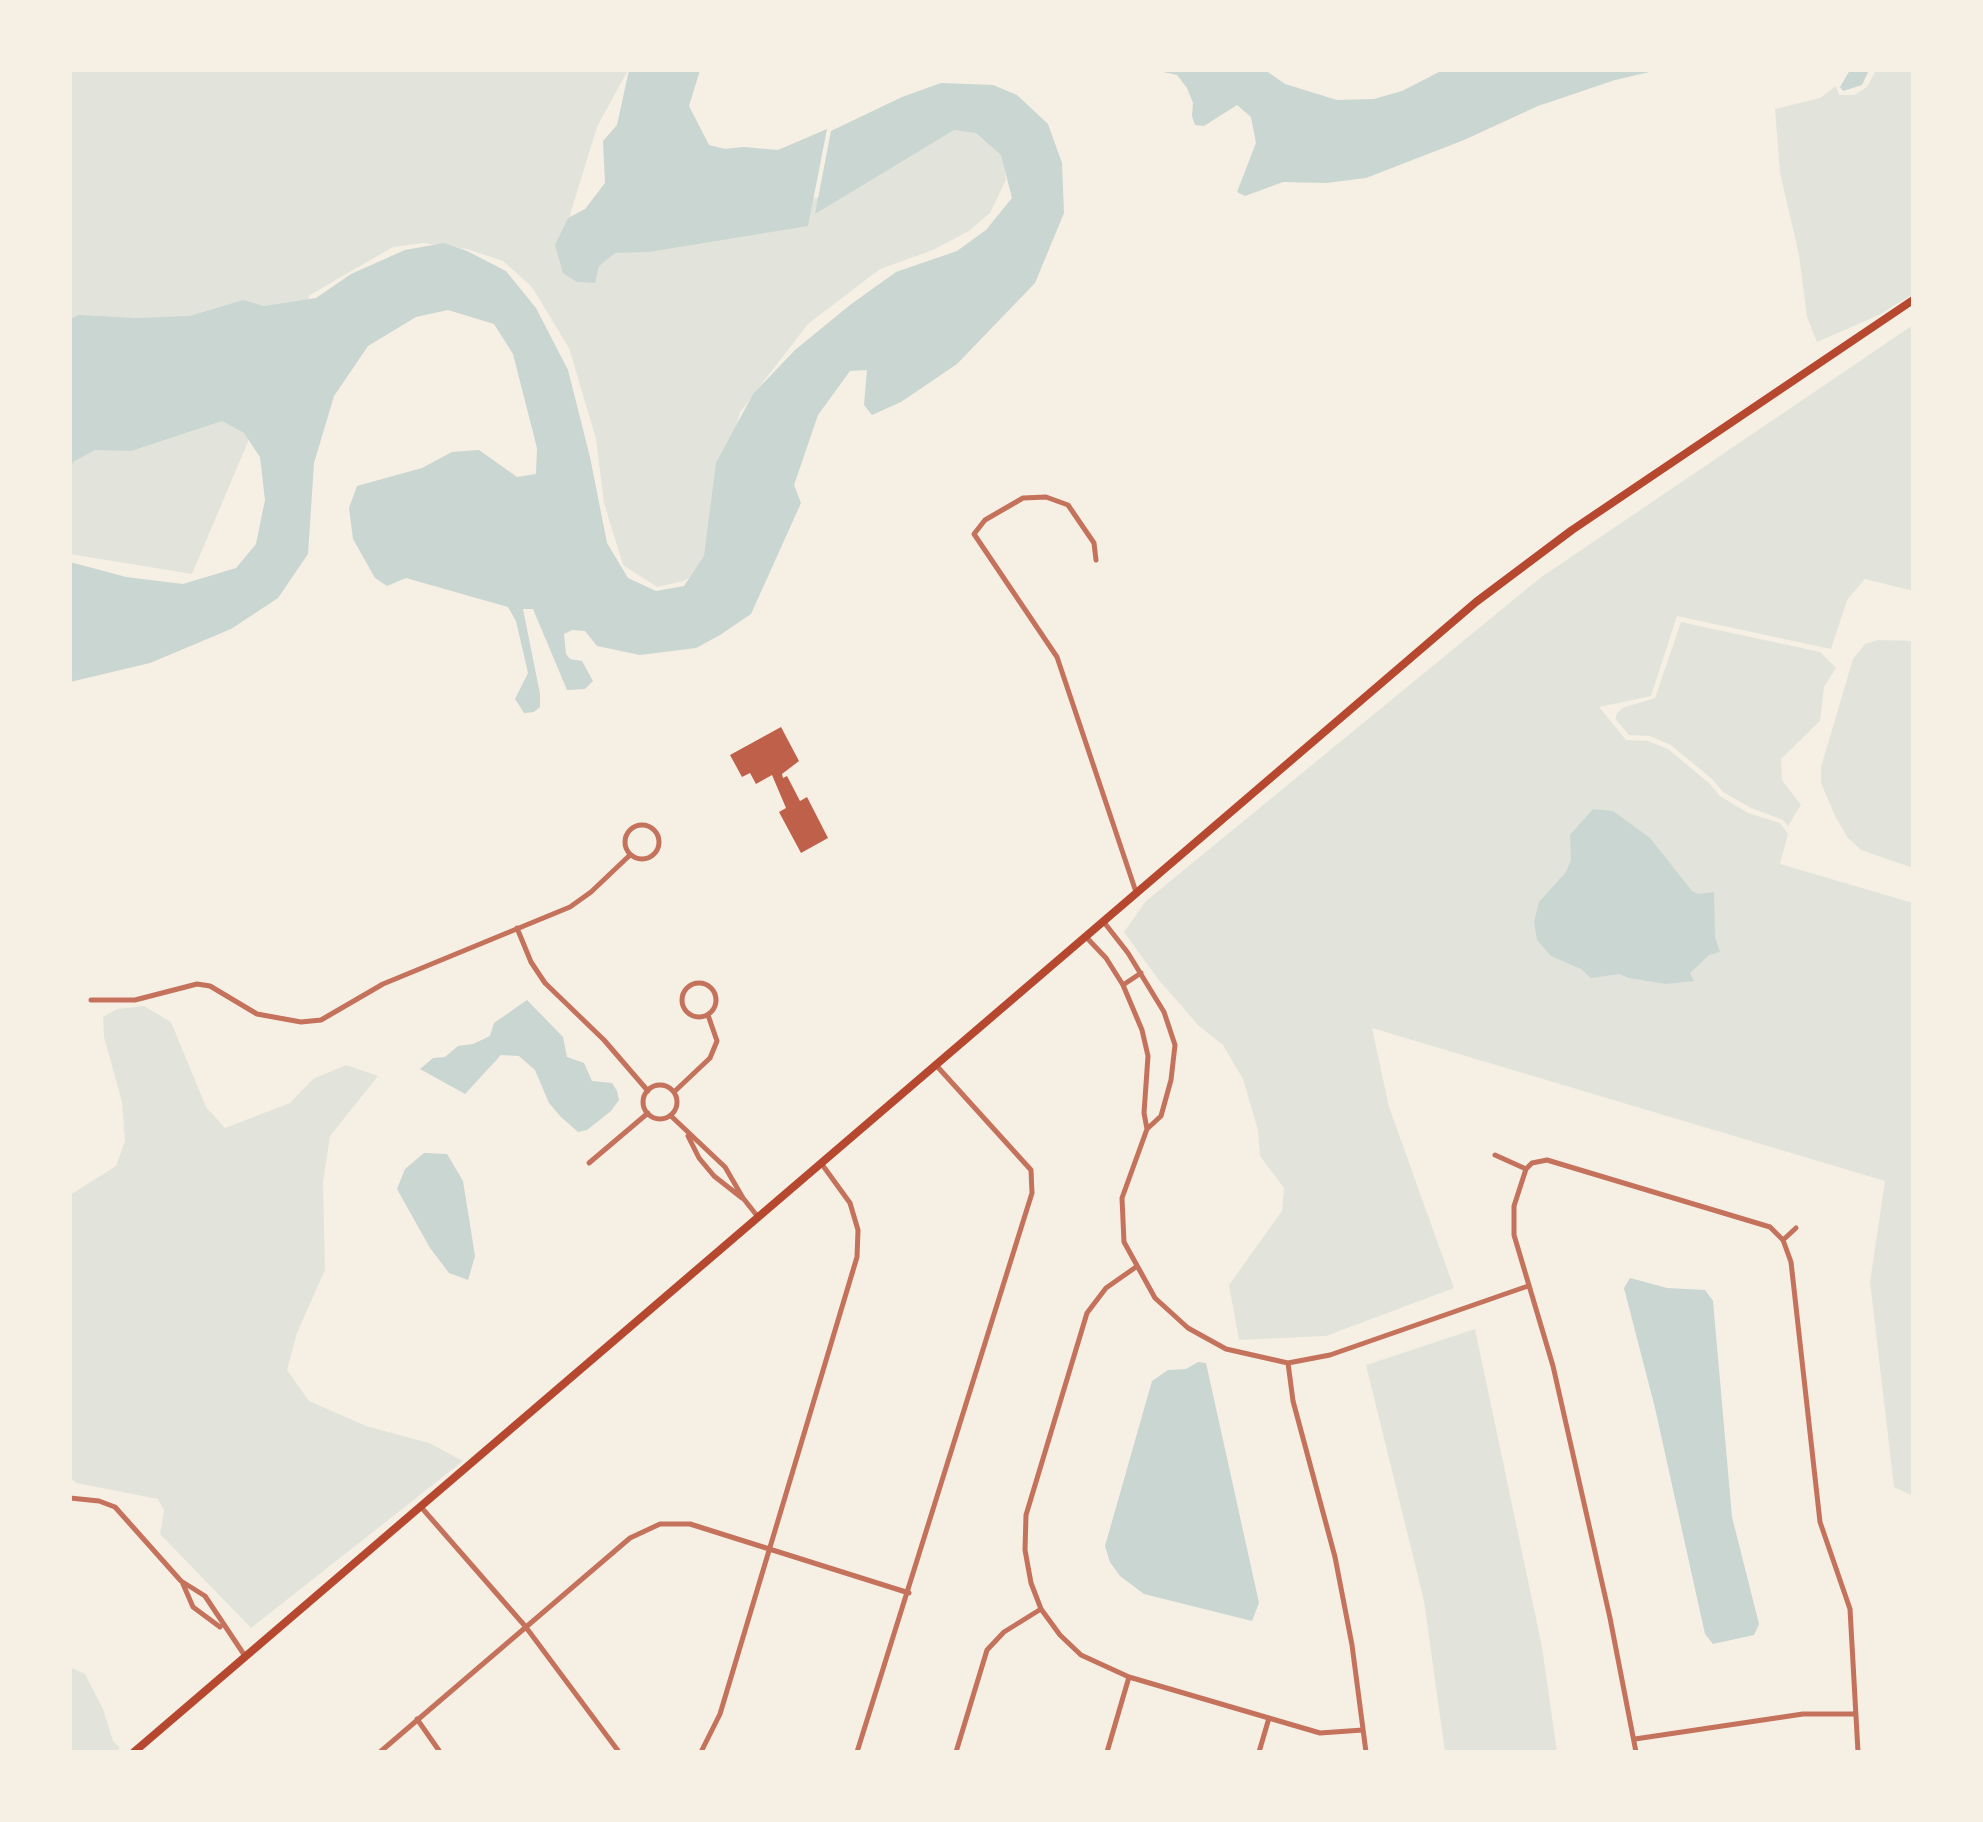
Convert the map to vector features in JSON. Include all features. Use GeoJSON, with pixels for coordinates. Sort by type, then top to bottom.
{"type":"FeatureCollection","features":[{"type":"Feature","properties":{"kind":"main road"},"geometry":{"type":"LineString","coordinates":[[134,1752],[1484,596],[1574,529],[1913,300]]}},
{"type":"Feature","properties":{"kind":"street"},"geometry":{"type":"LineString","coordinates":[[1096,560],[1094,543],[1068,506],[1046,497],[1023,498],[1011,504],[985,520],[974,534],[1057,656],[1136,892]]}},
{"type":"Feature","properties":{"kind":"street"},"geometry":{"type":"LineString","coordinates":[[641,825],[654,831],[658,845],[654,854],[639,859],[630,855],[624,844],[630,829],[641,825]]}},
{"type":"Feature","properties":{"kind":"street"},"geometry":{"type":"LineString","coordinates":[[91,1000],[135,1000],[198,984],[210,986],[257,1014],[301,1022],[321,1020],[383,984],[570,907],[630,855]]}},
{"type":"Feature","properties":{"kind":"street"},"geometry":{"type":"LineString","coordinates":[[1103,921],[1164,1012],[1175,1046],[1172,1080],[1161,1116],[1146,1129]]}},
{"type":"Feature","properties":{"kind":"street"},"geometry":{"type":"LineString","coordinates":[[517,928],[544,983],[604,1040],[648,1090]]}},
{"type":"Feature","properties":{"kind":"street"},"geometry":{"type":"LineString","coordinates":[[1086,937],[1123,984],[1148,1056],[1146,1129],[1122,1198],[1124,1242],[1156,1298],[1188,1328],[1226,1349],[1288,1363],[1330,1356],[1528,1286]]}},
{"type":"Feature","properties":{"kind":"street"},"geometry":{"type":"LineString","coordinates":[[1123,984],[1140,973]]}},
{"type":"Feature","properties":{"kind":"street"},"geometry":{"type":"LineString","coordinates":[[703,983],[712,989],[715,1006],[708,1015],[693,1016],[683,1006],[684,990],[692,984],[703,983]]}},
{"type":"Feature","properties":{"kind":"street"},"geometry":{"type":"LineString","coordinates":[[674,1092],[710,1058],[717,1041],[708,1015]]}},
{"type":"Feature","properties":{"kind":"street"},"geometry":{"type":"LineString","coordinates":[[857,1752],[910,1594],[1032,1194],[1031,1170],[935,1064]]}},
{"type":"Feature","properties":{"kind":"street"},"geometry":{"type":"LineString","coordinates":[[662,1086],[674,1092],[677,1102],[670,1116],[660,1120],[648,1113],[644,1101],[648,1090],[662,1086]]}},
{"type":"Feature","properties":{"kind":"street"},"geometry":{"type":"LineString","coordinates":[[588,1163],[648,1113]]}},
{"type":"Feature","properties":{"kind":"street"},"geometry":{"type":"LineString","coordinates":[[670,1116],[716,1157],[758,1218]]}},
{"type":"Feature","properties":{"kind":"street"},"geometry":{"type":"LineString","coordinates":[[687,1133],[706,1166],[742,1198]]}},
{"type":"Feature","properties":{"kind":"street"},"geometry":{"type":"LineString","coordinates":[[1495,1154],[1526,1168]]}},
{"type":"Feature","properties":{"kind":"street"},"geometry":{"type":"LineString","coordinates":[[706,1166],[716,1157]]}},
{"type":"Feature","properties":{"kind":"street"},"geometry":{"type":"LineString","coordinates":[[1636,1752],[1554,1366],[1514,1235],[1514,1206],[1526,1168],[1547,1160],[1770,1226],[1783,1240],[1791,1262],[1820,1522],[1850,1610],[1858,1752]]}},
{"type":"Feature","properties":{"kind":"street"},"geometry":{"type":"LineString","coordinates":[[701,1752],[720,1714],[857,1257],[858,1230],[850,1202],[821,1163]]}},
{"type":"Feature","properties":{"kind":"street"},"geometry":{"type":"LineString","coordinates":[[724,1185],[732,1177]]}},
{"type":"Feature","properties":{"kind":"street"},"geometry":{"type":"LineString","coordinates":[[1783,1240],[1796,1228]]}},
{"type":"Feature","properties":{"kind":"street"},"geometry":{"type":"LineString","coordinates":[[1136,1267],[1106,1288],[1087,1313],[1026,1515],[1025,1550],[1041,1609],[1081,1655],[1129,1677],[1320,1732],[1363,1730]]}},
{"type":"Feature","properties":{"kind":"street"},"geometry":{"type":"LineString","coordinates":[[1288,1363],[1293,1401],[1335,1557],[1366,1752]]}},
{"type":"Feature","properties":{"kind":"street"},"geometry":{"type":"LineString","coordinates":[[70,1498],[115,1507],[181,1581],[205,1596],[224,1630],[245,1656]]}},
{"type":"Feature","properties":{"kind":"street"},"geometry":{"type":"LineString","coordinates":[[420,1507],[526,1626],[619,1752]]}},
{"type":"Feature","properties":{"kind":"street"},"geometry":{"type":"LineString","coordinates":[[380,1752],[630,1538],[660,1524],[690,1524],[910,1594]]}},
{"type":"Feature","properties":{"kind":"street"},"geometry":{"type":"LineString","coordinates":[[181,1581],[193,1607],[224,1630]]}},
{"type":"Feature","properties":{"kind":"street"},"geometry":{"type":"LineString","coordinates":[[956,1752],[987,1650],[1004,1632],[1041,1609]]}},
{"type":"Feature","properties":{"kind":"street"},"geometry":{"type":"LineString","coordinates":[[1107,1752],[1129,1677]]}},
{"type":"Feature","properties":{"kind":"street"},"geometry":{"type":"LineString","coordinates":[[1635,1739],[1803,1714],[1853,1714]]}},
{"type":"Feature","properties":{"kind":"street"},"geometry":{"type":"LineString","coordinates":[[1259,1752],[1269,1718]]}},
{"type":"Feature","properties":{"kind":"street"},"geometry":{"type":"LineString","coordinates":[[417,1719],[440,1752]]}},
{"type":"Feature","properties":{"kind":"shaded area"},"geometry":{"type":"Polygon","coordinates":[[[70,70],[628,70],[597,127],[569,218],[826,197],[962,126],[981,128],[1003,156],[1006,180],[990,213],[969,231],[933,250],[880,269],[808,324],[740,412],[711,523],[708,565],[684,581],[657,587],[623,565],[604,503],[596,439],[569,348],[532,287],[503,261],[467,249],[423,243],[393,247],[310,295],[192,574],[70,554],[70,70]]]}},
{"type":"Feature","properties":{"kind":"shaded area"},"geometry":{"type":"Polygon","coordinates":[[[629,70],[700,70],[689,106],[709,145],[778,150],[827,129],[808,226],[649,252],[615,253],[599,266],[595,283],[577,282],[563,273],[555,245],[568,218],[585,209],[605,183],[603,141],[617,125],[629,70]]]}},
{"type":"Feature","properties":{"kind":"shaded area"},"geometry":{"type":"Polygon","coordinates":[[[1154,70],[1265,70],[1285,84],[1337,100],[1374,99],[1402,91],[1443,70],[1658,70],[1538,106],[1366,178],[1326,183],[1283,182],[1245,196],[1237,192],[1256,143],[1251,117],[1237,105],[1204,126],[1195,125],[1187,88],[1177,75],[1154,70]]]}},
{"type":"Feature","properties":{"kind":"shaded area"},"geometry":{"type":"Polygon","coordinates":[[[1850,70],[1869,70],[1862,85],[1843,91],[1840,87],[1850,70]]]}},
{"type":"Feature","properties":{"kind":"shaded area"},"geometry":{"type":"Polygon","coordinates":[[[1876,70],[1913,70],[1913,294],[1879,315],[1817,342],[1807,317],[1799,255],[1780,173],[1775,109],[1820,98],[1836,86],[1839,95],[1854,95],[1867,87],[1876,70]]]}},
{"type":"Feature","properties":{"kind":"shaded area"},"geometry":{"type":"Polygon","coordinates":[[[941,83],[993,85],[1017,95],[1048,124],[1062,163],[1064,213],[1035,283],[957,364],[901,402],[872,415],[864,405],[867,370],[850,371],[818,415],[794,485],[801,503],[751,614],[696,648],[640,655],[597,646],[585,631],[572,630],[564,634],[566,654],[582,661],[593,681],[585,689],[567,690],[533,609],[523,609],[540,694],[540,707],[524,713],[515,699],[528,673],[516,621],[508,607],[406,578],[387,586],[375,578],[353,539],[349,508],[357,486],[422,468],[452,452],[479,450],[517,477],[536,474],[537,448],[513,354],[494,324],[448,310],[416,317],[368,346],[334,396],[314,463],[308,554],[278,598],[231,629],[150,663],[70,682],[70,562],[126,577],[183,584],[236,568],[256,544],[265,500],[260,457],[244,433],[222,421],[131,451],[95,450],[73,462],[70,471],[70,319],[79,315],[190,316],[243,300],[264,306],[316,298],[351,274],[405,250],[444,243],[467,251],[506,271],[536,308],[568,370],[607,543],[628,578],[656,591],[684,586],[704,556],[716,463],[753,394],[795,350],[850,305],[896,272],[957,251],[986,230],[1012,198],[1001,155],[976,133],[954,130],[815,214],[831,131],[941,83]]]}},
{"type":"Feature","properties":{"kind":"shaded area"},"geometry":{"type":"Polygon","coordinates":[[[1913,325],[1913,591],[1865,579],[1847,600],[1831,649],[1677,616],[1651,696],[1599,707],[1626,740],[1648,741],[1668,749],[1720,796],[1748,813],[1780,823],[1788,834],[1780,864],[1913,903],[1913,1496],[1894,1487],[1870,1282],[1885,1181],[1372,1028],[1389,1107],[1454,1288],[1326,1336],[1239,1340],[1229,1285],[1282,1211],[1284,1188],[1260,1156],[1258,1130],[1243,1079],[1223,1045],[1199,1026],[1124,932],[1146,901],[1540,578],[1913,325]]]}},
{"type":"Feature","properties":{"kind":"shaded area"},"geometry":{"type":"Polygon","coordinates":[[[1681,622],[1820,652],[1836,668],[1824,687],[1820,721],[1781,759],[1782,780],[1801,805],[1788,826],[1723,792],[1671,745],[1650,736],[1629,735],[1616,720],[1622,708],[1655,698],[1681,622]]]}},
{"type":"Feature","properties":{"kind":"shaded area"},"geometry":{"type":"Polygon","coordinates":[[[1878,640],[1913,641],[1913,868],[1861,850],[1848,838],[1821,783],[1821,767],[1853,659],[1865,644],[1878,640]]]}},
{"type":"Feature","properties":{"kind":"shaded area"},"geometry":{"type":"Polygon","coordinates":[[[1593,809],[1613,811],[1650,838],[1692,891],[1714,892],[1715,937],[1720,952],[1709,955],[1690,973],[1694,981],[1666,984],[1619,974],[1591,978],[1581,969],[1551,956],[1537,940],[1534,922],[1539,902],[1566,872],[1571,860],[1570,835],[1593,809]]]}},
{"type":"Feature","properties":{"kind":"shaded area"},"geometry":{"type":"Polygon","coordinates":[[[527,1000],[563,1037],[567,1057],[584,1063],[592,1081],[612,1083],[617,1091],[619,1100],[611,1111],[587,1130],[578,1132],[561,1117],[549,1103],[535,1070],[519,1056],[501,1055],[465,1094],[420,1069],[458,1046],[490,1036],[494,1023],[527,1000]]]}},
{"type":"Feature","properties":{"kind":"shaded area"},"geometry":{"type":"Polygon","coordinates":[[[144,1006],[171,1022],[206,1107],[225,1128],[290,1103],[313,1079],[346,1065],[378,1076],[330,1136],[323,1182],[325,1270],[297,1333],[287,1370],[309,1401],[366,1426],[429,1443],[463,1461],[251,1628],[160,1534],[164,1510],[158,1499],[76,1483],[70,1477],[70,1195],[116,1166],[125,1141],[122,1102],[104,1037],[103,1017],[117,1009],[144,1006]]]}},
{"type":"Feature","properties":{"kind":"shaded area"},"geometry":{"type":"Polygon","coordinates":[[[424,1153],[447,1154],[463,1181],[475,1256],[468,1280],[449,1273],[397,1189],[405,1169],[424,1153]]]}},
{"type":"Feature","properties":{"kind":"shaded area"},"geometry":{"type":"Polygon","coordinates":[[[1630,1278],[1667,1288],[1705,1290],[1713,1301],[1732,1517],[1759,1624],[1754,1635],[1713,1644],[1705,1634],[1624,1288],[1630,1278]]]}},
{"type":"Feature","properties":{"kind":"shaded area"},"geometry":{"type":"Polygon","coordinates":[[[1475,1329],[1542,1647],[1557,1752],[1445,1752],[1424,1601],[1366,1365],[1475,1329]]]}},
{"type":"Feature","properties":{"kind":"shaded area"},"geometry":{"type":"Polygon","coordinates":[[[1198,1362],[1206,1363],[1259,1603],[1252,1621],[1144,1594],[1120,1576],[1105,1546],[1152,1381],[1168,1370],[1186,1369],[1198,1362]]]}},
{"type":"Feature","properties":{"kind":"shaded area"},"geometry":{"type":"Polygon","coordinates":[[[70,1667],[85,1674],[103,1709],[113,1741],[120,1748],[116,1752],[70,1752],[70,1667]]]}},
{"type":"Feature","properties":{"kind":"building"},"geometry":{"type":"Polygon","coordinates":[[[781,727],[799,761],[782,774],[783,778],[787,776],[800,801],[807,797],[828,838],[801,853],[779,812],[786,808],[772,775],[756,784],[750,773],[742,777],[730,755],[781,727]]]}}]}
